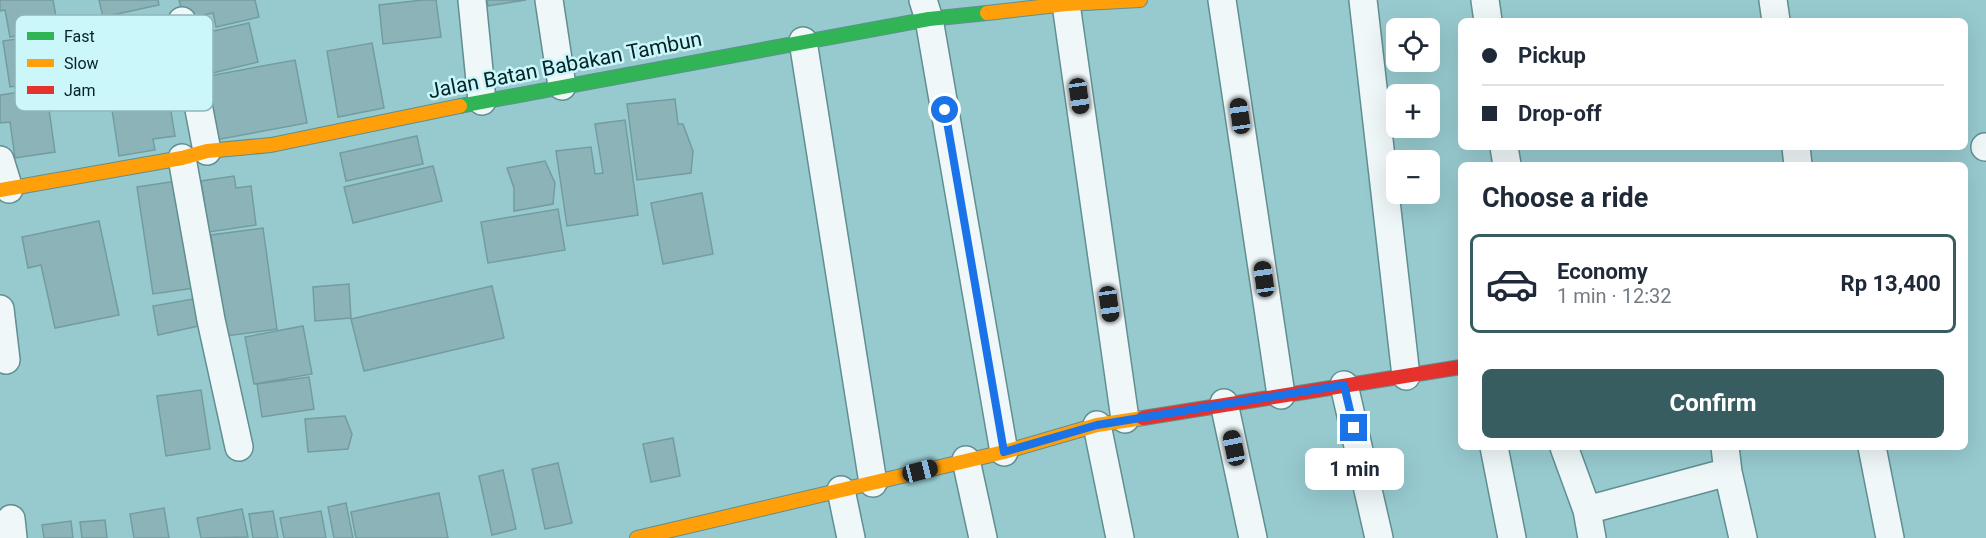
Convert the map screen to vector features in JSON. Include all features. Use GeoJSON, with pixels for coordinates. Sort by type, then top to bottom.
{"type":"FeatureCollection","features":[{"type":"Feature","properties":{"kind":"street"},"geometry":{"type":"LineString","coordinates":[[472,0],[483,101]]}},
{"type":"Feature","properties":{"kind":"street"},"geometry":{"type":"LineString","coordinates":[[549,0],[562,86]]}},
{"type":"Feature","properties":{"kind":"street","name":"Jalan Batan Babakan Tambun"},"geometry":{"type":"LineString","coordinates":[[5,190],[195,154],[271,145],[483,101],[802,41],[926,9],[1140,0]]}},
{"type":"Feature","properties":{"kind":"street"},"geometry":{"type":"LineString","coordinates":[[1222,0],[1281,395]]}},
{"type":"Feature","properties":{"kind":"street"},"geometry":{"type":"LineString","coordinates":[[1363,0],[1406,376]]}},
{"type":"Feature","properties":{"kind":"street"},"geometry":{"type":"LineString","coordinates":[[1485,0],[1488,18]]}},
{"type":"Feature","properties":{"kind":"street"},"geometry":{"type":"LineString","coordinates":[[1773,0],[1776,18]]}},
{"type":"Feature","properties":{"kind":"street"},"geometry":{"type":"LineString","coordinates":[[1065,2],[1125,419]]}},
{"type":"Feature","properties":{"kind":"street"},"geometry":{"type":"LineString","coordinates":[[926,9],[1004,452]]}},
{"type":"Feature","properties":{"kind":"street"},"geometry":{"type":"LineString","coordinates":[[802,41],[873,483]]}},
{"type":"Feature","properties":{"kind":"street"},"geometry":{"type":"LineString","coordinates":[[191,111],[211,320],[239,447]]}},
{"type":"Feature","properties":{"kind":"street"},"geometry":{"type":"LineString","coordinates":[[0,160],[5,190]]}},
{"type":"Feature","properties":{"kind":"street"},"geometry":{"type":"LineString","coordinates":[[0,309],[6,360]]}},
{"type":"Feature","properties":{"kind":"street"},"geometry":{"type":"LineString","coordinates":[[637,538],[726,527],[841,490],[1004,452],[1125,419],[1458,367]]}},
{"type":"Feature","properties":{"kind":"street"},"geometry":{"type":"LineString","coordinates":[[1344,385],[1379,538]]}},
{"type":"Feature","properties":{"kind":"street"},"geometry":{"type":"LineString","coordinates":[[1224,403],[1253,538]]}},
{"type":"Feature","properties":{"kind":"street"},"geometry":{"type":"LineString","coordinates":[[1097,425],[1120,538]]}},
{"type":"Feature","properties":{"kind":"street"},"geometry":{"type":"LineString","coordinates":[[1495,450],[1512,538]]}},
{"type":"Feature","properties":{"kind":"street"},"geometry":{"type":"LineString","coordinates":[[1565,450],[1587,510],[1592,538]]}},
{"type":"Feature","properties":{"kind":"street"},"geometry":{"type":"LineString","coordinates":[[1873,450],[1890,538]]}},
{"type":"Feature","properties":{"kind":"street"},"geometry":{"type":"LineString","coordinates":[[966,460],[983,538]]}},
{"type":"Feature","properties":{"kind":"street"},"geometry":{"type":"LineString","coordinates":[[1587,510],[1727,460],[1743,538]]}},
{"type":"Feature","properties":{"kind":"street"},"geometry":{"type":"LineString","coordinates":[[841,490],[851,538]]}},
{"type":"Feature","properties":{"kind":"building"},"geometry":{"type":"Polygon","coordinates":[[[0,0],[53,0],[56,15],[15,15],[15,36],[10,37],[5,10],[0,11],[0,0]]]}},
{"type":"Feature","properties":{"kind":"building"},"geometry":{"type":"Polygon","coordinates":[[[99,0],[158,0],[159,5],[103,15],[99,0]]]}},
{"type":"Feature","properties":{"kind":"building"},"geometry":{"type":"Polygon","coordinates":[[[179,0],[255,0],[259,17],[216,27],[213,13],[183,15],[179,0]]]}},
{"type":"Feature","properties":{"kind":"building"},"geometry":{"type":"Polygon","coordinates":[[[436,0],[441,37],[383,44],[379,5],[436,0]]]}},
{"type":"Feature","properties":{"kind":"building"},"geometry":{"type":"Polygon","coordinates":[[[487,0],[526,0],[488,6],[487,0]]]}},
{"type":"Feature","properties":{"kind":"building"},"geometry":{"type":"Polygon","coordinates":[[[249,23],[258,62],[213,73],[213,31],[249,23]]]}},
{"type":"Feature","properties":{"kind":"building"},"geometry":{"type":"Polygon","coordinates":[[[15,39],[15,86],[10,87],[3,41],[15,39]]]}},
{"type":"Feature","properties":{"kind":"building"},"geometry":{"type":"Polygon","coordinates":[[[372,43],[384,108],[338,117],[327,51],[372,43]]]}},
{"type":"Feature","properties":{"kind":"building"},"geometry":{"type":"Polygon","coordinates":[[[295,60],[307,123],[210,141],[204,111],[213,111],[213,75],[295,60]]]}},
{"type":"Feature","properties":{"kind":"building"},"geometry":{"type":"Polygon","coordinates":[[[15,93],[15,111],[49,111],[55,152],[15,158],[10,122],[0,123],[0,95],[15,93]]]}},
{"type":"Feature","properties":{"kind":"building"},"geometry":{"type":"Polygon","coordinates":[[[675,99],[678,124],[683,124],[693,151],[691,173],[637,180],[627,104],[675,99]]]}},
{"type":"Feature","properties":{"kind":"building"},"geometry":{"type":"Polygon","coordinates":[[[112,111],[171,111],[175,136],[153,139],[155,150],[119,156],[112,111]]]}},
{"type":"Feature","properties":{"kind":"building"},"geometry":{"type":"Polygon","coordinates":[[[625,120],[638,215],[567,226],[556,151],[591,147],[595,174],[603,173],[595,124],[625,120]]]}},
{"type":"Feature","properties":{"kind":"building"},"geometry":{"type":"Polygon","coordinates":[[[417,136],[423,164],[346,181],[340,153],[417,136]]]}},
{"type":"Feature","properties":{"kind":"building"},"geometry":{"type":"Polygon","coordinates":[[[545,161],[555,183],[553,204],[514,211],[514,188],[507,168],[545,161]]]}},
{"type":"Feature","properties":{"kind":"building"},"geometry":{"type":"Polygon","coordinates":[[[433,166],[442,201],[353,223],[344,187],[433,166]]]}},
{"type":"Feature","properties":{"kind":"building"},"geometry":{"type":"Polygon","coordinates":[[[234,176],[236,188],[251,186],[256,225],[209,232],[201,181],[234,176]]]}},
{"type":"Feature","properties":{"kind":"building"},"geometry":{"type":"Polygon","coordinates":[[[184,180],[201,287],[153,294],[137,187],[184,180]]]}},
{"type":"Feature","properties":{"kind":"building"},"geometry":{"type":"Polygon","coordinates":[[[702,193],[713,254],[663,264],[651,203],[702,193]]]}},
{"type":"Feature","properties":{"kind":"building"},"geometry":{"type":"Polygon","coordinates":[[[558,209],[565,250],[488,263],[481,222],[558,209]]]}},
{"type":"Feature","properties":{"kind":"building"},"geometry":{"type":"Polygon","coordinates":[[[99,221],[119,315],[55,328],[41,265],[28,268],[22,237],[99,221]]]}},
{"type":"Feature","properties":{"kind":"building"},"geometry":{"type":"Polygon","coordinates":[[[263,228],[277,329],[226,336],[211,235],[263,228]]]}},
{"type":"Feature","properties":{"kind":"building"},"geometry":{"type":"Polygon","coordinates":[[[349,284],[351,318],[315,321],[313,287],[349,284]]]}},
{"type":"Feature","properties":{"kind":"building"},"geometry":{"type":"Polygon","coordinates":[[[492,286],[504,338],[364,371],[351,319],[492,286]]]}},
{"type":"Feature","properties":{"kind":"building"},"geometry":{"type":"Polygon","coordinates":[[[193,299],[201,312],[198,326],[158,335],[153,306],[193,299]]]}},
{"type":"Feature","properties":{"kind":"building"},"geometry":{"type":"Polygon","coordinates":[[[303,326],[312,374],[254,384],[245,337],[303,326]]]}},
{"type":"Feature","properties":{"kind":"building"},"geometry":{"type":"Polygon","coordinates":[[[309,377],[314,409],[262,417],[257,384],[309,377]]]}},
{"type":"Feature","properties":{"kind":"building"},"geometry":{"type":"Polygon","coordinates":[[[201,390],[210,449],[166,456],[157,396],[201,390]]]}},
{"type":"Feature","properties":{"kind":"building"},"geometry":{"type":"Polygon","coordinates":[[[345,416],[352,434],[348,449],[308,452],[305,419],[345,416]]]}},
{"type":"Feature","properties":{"kind":"building"},"geometry":{"type":"Polygon","coordinates":[[[673,438],[680,476],[651,482],[643,444],[673,438]]]}},
{"type":"Feature","properties":{"kind":"building"},"geometry":{"type":"Polygon","coordinates":[[[558,463],[572,523],[545,529],[532,469],[558,463]]]}},
{"type":"Feature","properties":{"kind":"building"},"geometry":{"type":"Polygon","coordinates":[[[503,470],[516,529],[492,535],[479,476],[503,470]]]}},
{"type":"Feature","properties":{"kind":"building"},"geometry":{"type":"Polygon","coordinates":[[[439,493],[448,538],[356,538],[351,512],[439,493]]]}},
{"type":"Feature","properties":{"kind":"building"},"geometry":{"type":"Polygon","coordinates":[[[346,503],[353,538],[334,538],[328,507],[346,503]]]}},
{"type":"Feature","properties":{"kind":"building"},"geometry":{"type":"Polygon","coordinates":[[[164,508],[169,538],[134,538],[130,514],[164,508]]]}},
{"type":"Feature","properties":{"kind":"building"},"geometry":{"type":"Polygon","coordinates":[[[242,509],[248,537],[201,538],[197,518],[242,509]]]}},
{"type":"Feature","properties":{"kind":"building"},"geometry":{"type":"Polygon","coordinates":[[[273,511],[278,538],[253,538],[249,514],[273,511]]]}},
{"type":"Feature","properties":{"kind":"building"},"geometry":{"type":"Polygon","coordinates":[[[321,511],[326,538],[284,538],[280,518],[321,511]]]}},
{"type":"Feature","properties":{"kind":"building"},"geometry":{"type":"Polygon","coordinates":[[[105,520],[107,538],[82,538],[80,522],[105,520]]]}},
{"type":"Feature","properties":{"kind":"building"},"geometry":{"type":"Polygon","coordinates":[[[71,521],[73,538],[44,538],[42,525],[71,521]]]}},
{"type":"Feature","properties":{"kind":"traffic: fast"},"geometry":{"type":"LineString","coordinates":[[460,106],[929,19],[987,13]]}},
{"type":"Feature","properties":{"kind":"traffic: slow"},"geometry":{"type":"LineString","coordinates":[[987,13],[1066,4],[1140,0]]}},
{"type":"Feature","properties":{"kind":"traffic: slow"},"geometry":{"type":"LineString","coordinates":[[0,190],[182,158],[207,151],[271,145],[460,106]]}},
{"type":"Feature","properties":{"kind":"traffic: slow"},"geometry":{"type":"LineString","coordinates":[[637,538],[1004,452],[1097,425],[1143,418]]}},
{"type":"Feature","properties":{"kind":"traffic: jam"},"geometry":{"type":"LineString","coordinates":[[1143,418],[1458,367]]}},
{"type":"Feature","properties":{"kind":"route"},"geometry":{"type":"LineString","coordinates":[[945,110],[1004,452],[1097,425],[1344,385],[1354,428]]}}]}
